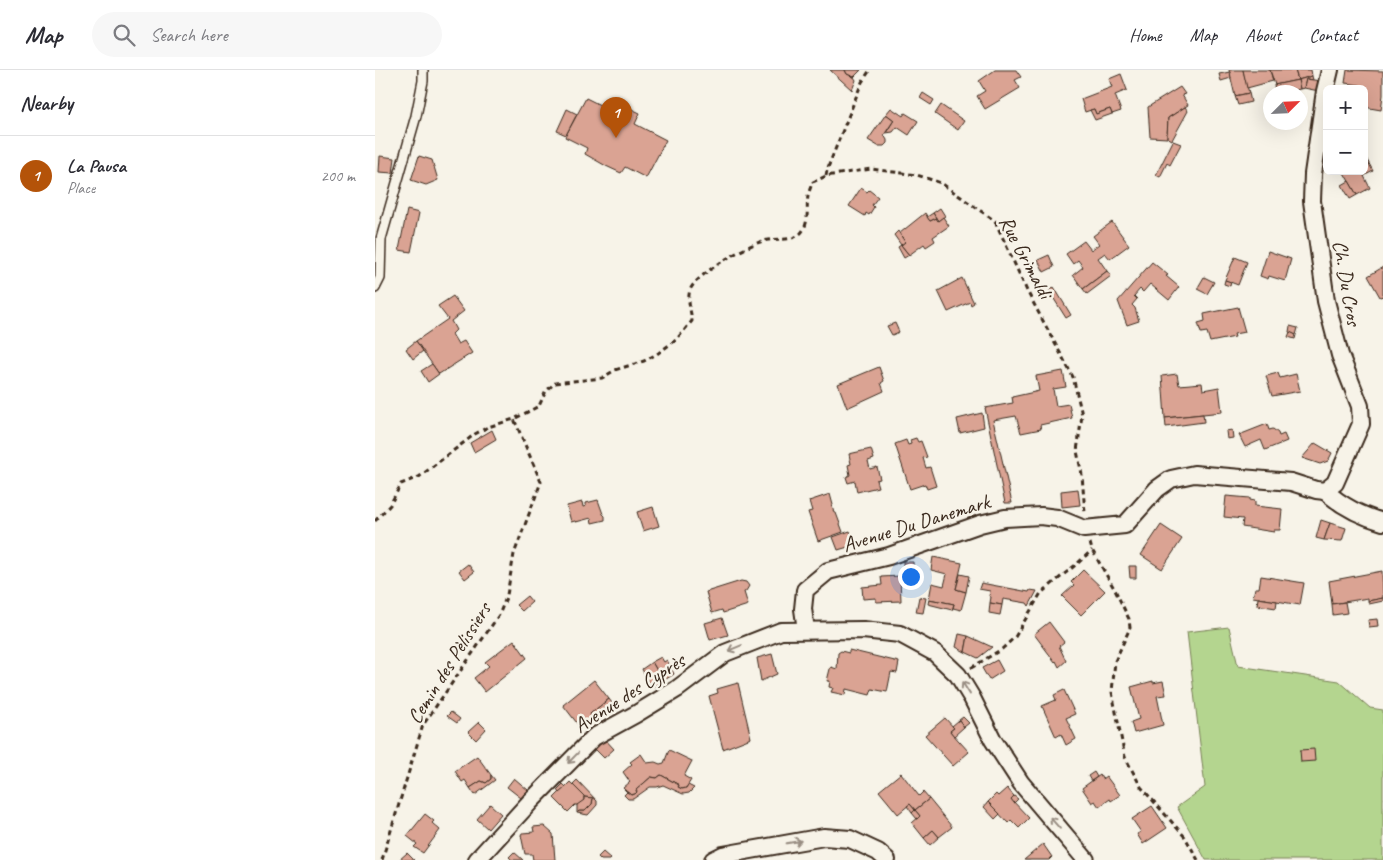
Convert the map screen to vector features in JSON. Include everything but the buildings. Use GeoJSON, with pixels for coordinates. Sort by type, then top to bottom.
{"type":"FeatureCollection","features":[{"type":"Feature","properties":{"kind":"street","name":"Ch. Du Cros"},"geometry":{"type":"LineString","coordinates":[[1325,491],[1335,483],[1361,424],[1360,406],[1340,355],[1326,301],[1312,201],[1313,174],[1325,91],[1330,70]]}},
{"type":"Feature","properties":{"kind":"street"},"geometry":{"type":"LineString","coordinates":[[1084,529],[1125,525],[1157,489],[1171,479],[1193,474],[1291,482],[1325,491],[1339,503],[1366,517],[1383,522]]}},
{"type":"Feature","properties":{"kind":"street","name":"Avenue Du Danemark"},"geometry":{"type":"LineString","coordinates":[[806,630],[803,609],[805,590],[828,571],[889,556],[979,524],[1005,518],[1041,516],[1057,518],[1084,529]]}},
{"type":"Feature","properties":{"kind":"street"},"geometry":{"type":"LineString","coordinates":[[806,630],[818,632],[863,630],[900,634],[935,652],[958,675],[993,740],[1021,783],[1086,860]]}},
{"type":"Feature","properties":{"kind":"street","name":"Avenue des Cyprès"},"geometry":{"type":"LineString","coordinates":[[477,860],[529,802],[594,736],[636,714],[677,689],[725,653],[781,631],[806,630]]}},
{"type":"Feature","properties":{"kind":"street"},"geometry":{"type":"LineString","coordinates":[[713,860],[723,855],[824,837],[850,839],[878,852],[887,860]]}},
{"type":"Feature","properties":{"kind":"lane"},"geometry":{"type":"LineString","coordinates":[[375,288],[380,278],[381,239],[416,116],[423,81],[423,70]]}},
{"type":"Feature","properties":{"kind":"path"},"geometry":{"type":"LineString","coordinates":[[375,521],[390,504],[401,484],[419,477],[475,434],[489,426],[514,419],[539,406],[546,391],[555,383],[602,378],[615,370],[644,361],[676,340],[693,321],[689,300],[691,288],[708,270],[734,254],[767,240],[787,240],[801,233],[807,220],[808,194],[813,182],[827,176],[827,170],[869,70]]}},
{"type":"Feature","properties":{"kind":"path","name":"Rue Grimaldi"},"geometry":{"type":"LineString","coordinates":[[827,176],[871,168],[917,175],[941,184],[995,221],[1027,292],[1073,376],[1082,415],[1077,451],[1085,506],[1084,529]]}},
{"type":"Feature","properties":{"kind":"path","name":"Cemin des Pèlissiers"},"geometry":{"type":"LineString","coordinates":[[382,860],[423,726],[499,615],[507,596],[514,554],[541,482],[514,419]]}},
{"type":"Feature","properties":{"kind":"path"},"geometry":{"type":"LineString","coordinates":[[1084,529],[1092,550],[1129,619],[1130,628],[1115,661],[1112,692],[1125,758],[1141,787],[1185,837],[1198,860]]}},
{"type":"Feature","properties":{"kind":"path"},"geometry":{"type":"LineString","coordinates":[[958,675],[987,659],[1015,637],[1041,593],[1079,563],[1092,550]]}},
{"type":"Feature","properties":{"kind":"green space"},"geometry":{"type":"Polygon","coordinates":[[[1229,627],[1238,666],[1339,681],[1370,708],[1383,710],[1383,860],[1206,860],[1177,807],[1205,787],[1187,632],[1229,627]]]}},
{"type":"Feature","properties":{"kind":"place","name":"La Pausa"},"geometry":{"type":"Point","coordinates":[616,138]}}]}
